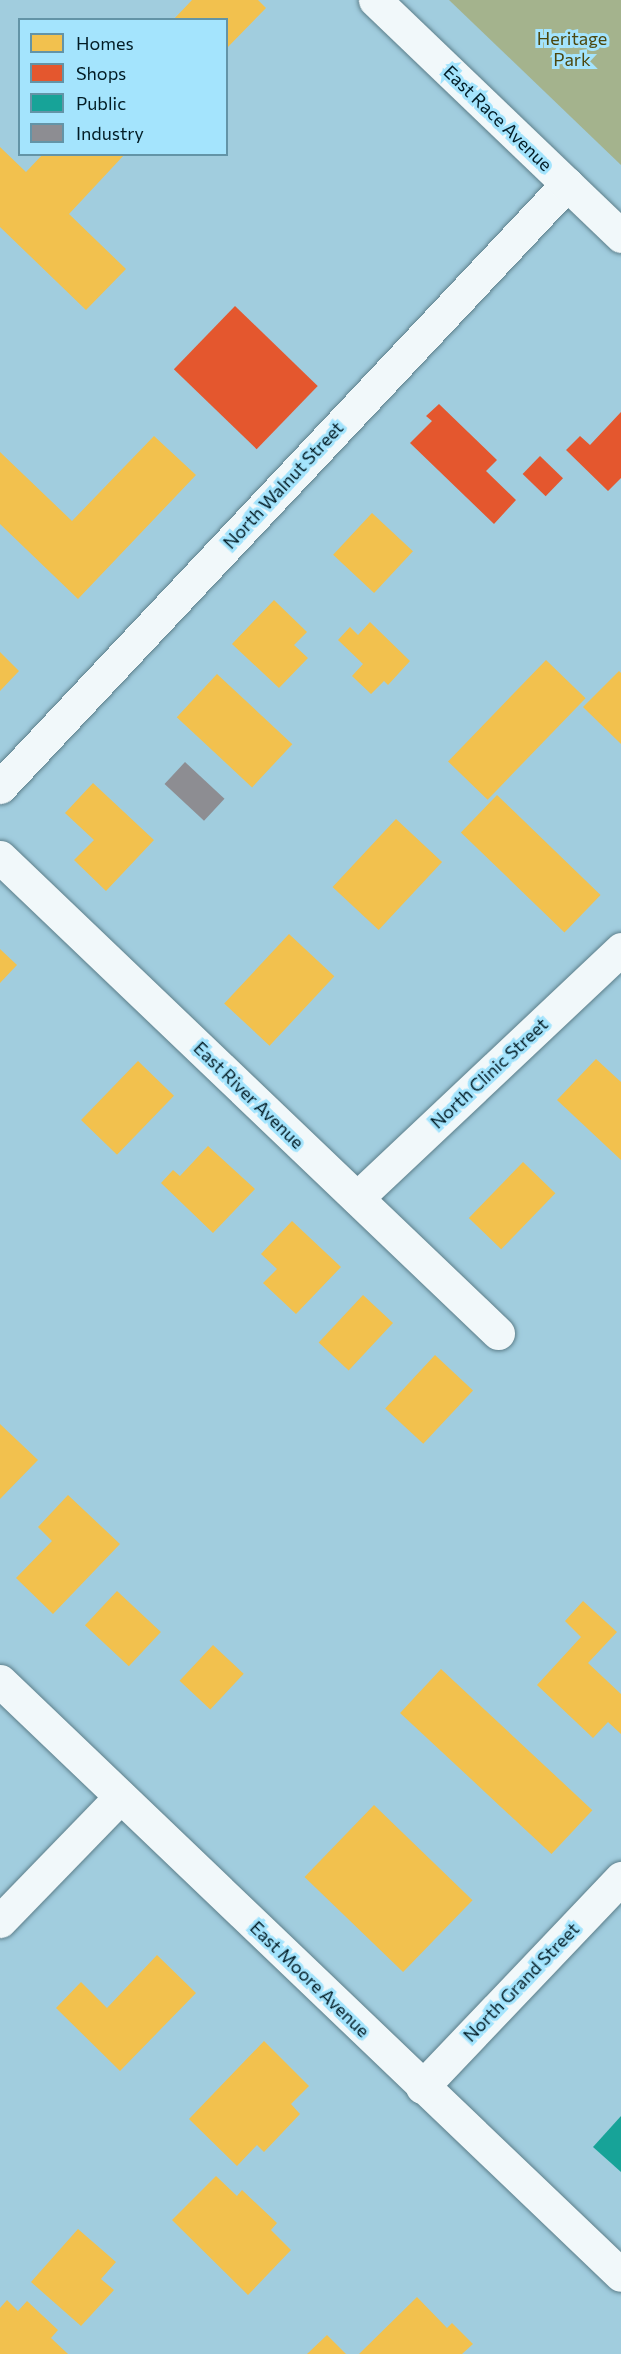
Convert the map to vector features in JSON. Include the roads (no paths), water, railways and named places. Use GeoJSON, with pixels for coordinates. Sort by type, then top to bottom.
{"type":"FeatureCollection","features":[{"type":"Feature","properties":{"kind":"street","name":"East Race Avenue"},"geometry":{"type":"LineString","coordinates":[[375,0],[621,236]]}},
{"type":"Feature","properties":{"kind":"street","name":"North Walnut Street"},"geometry":{"type":"LineString","coordinates":[[0,787],[567,184]]}},
{"type":"Feature","properties":{"kind":"street","name":"East River Avenue"},"geometry":{"type":"LineString","coordinates":[[0,857],[498,1333]]}},
{"type":"Feature","properties":{"kind":"street","name":"North Clinic Street"},"geometry":{"type":"LineString","coordinates":[[357,1198],[621,949]]}},
{"type":"Feature","properties":{"kind":"street","name":"East Moore Avenue"},"geometry":{"type":"LineString","coordinates":[[0,1681],[621,2275]]}},
{"type":"Feature","properties":{"kind":"street"},"geometry":{"type":"LineString","coordinates":[[0,1921],[120,1797]]}},
{"type":"Feature","properties":{"kind":"street","name":"North Grand Street"},"geometry":{"type":"LineString","coordinates":[[422,2087],[621,1878]]}},
{"type":"Feature","properties":{"kind":"park label","name":"Heritage Park"},"geometry":{"type":"Point","coordinates":[572,49]}}]}
